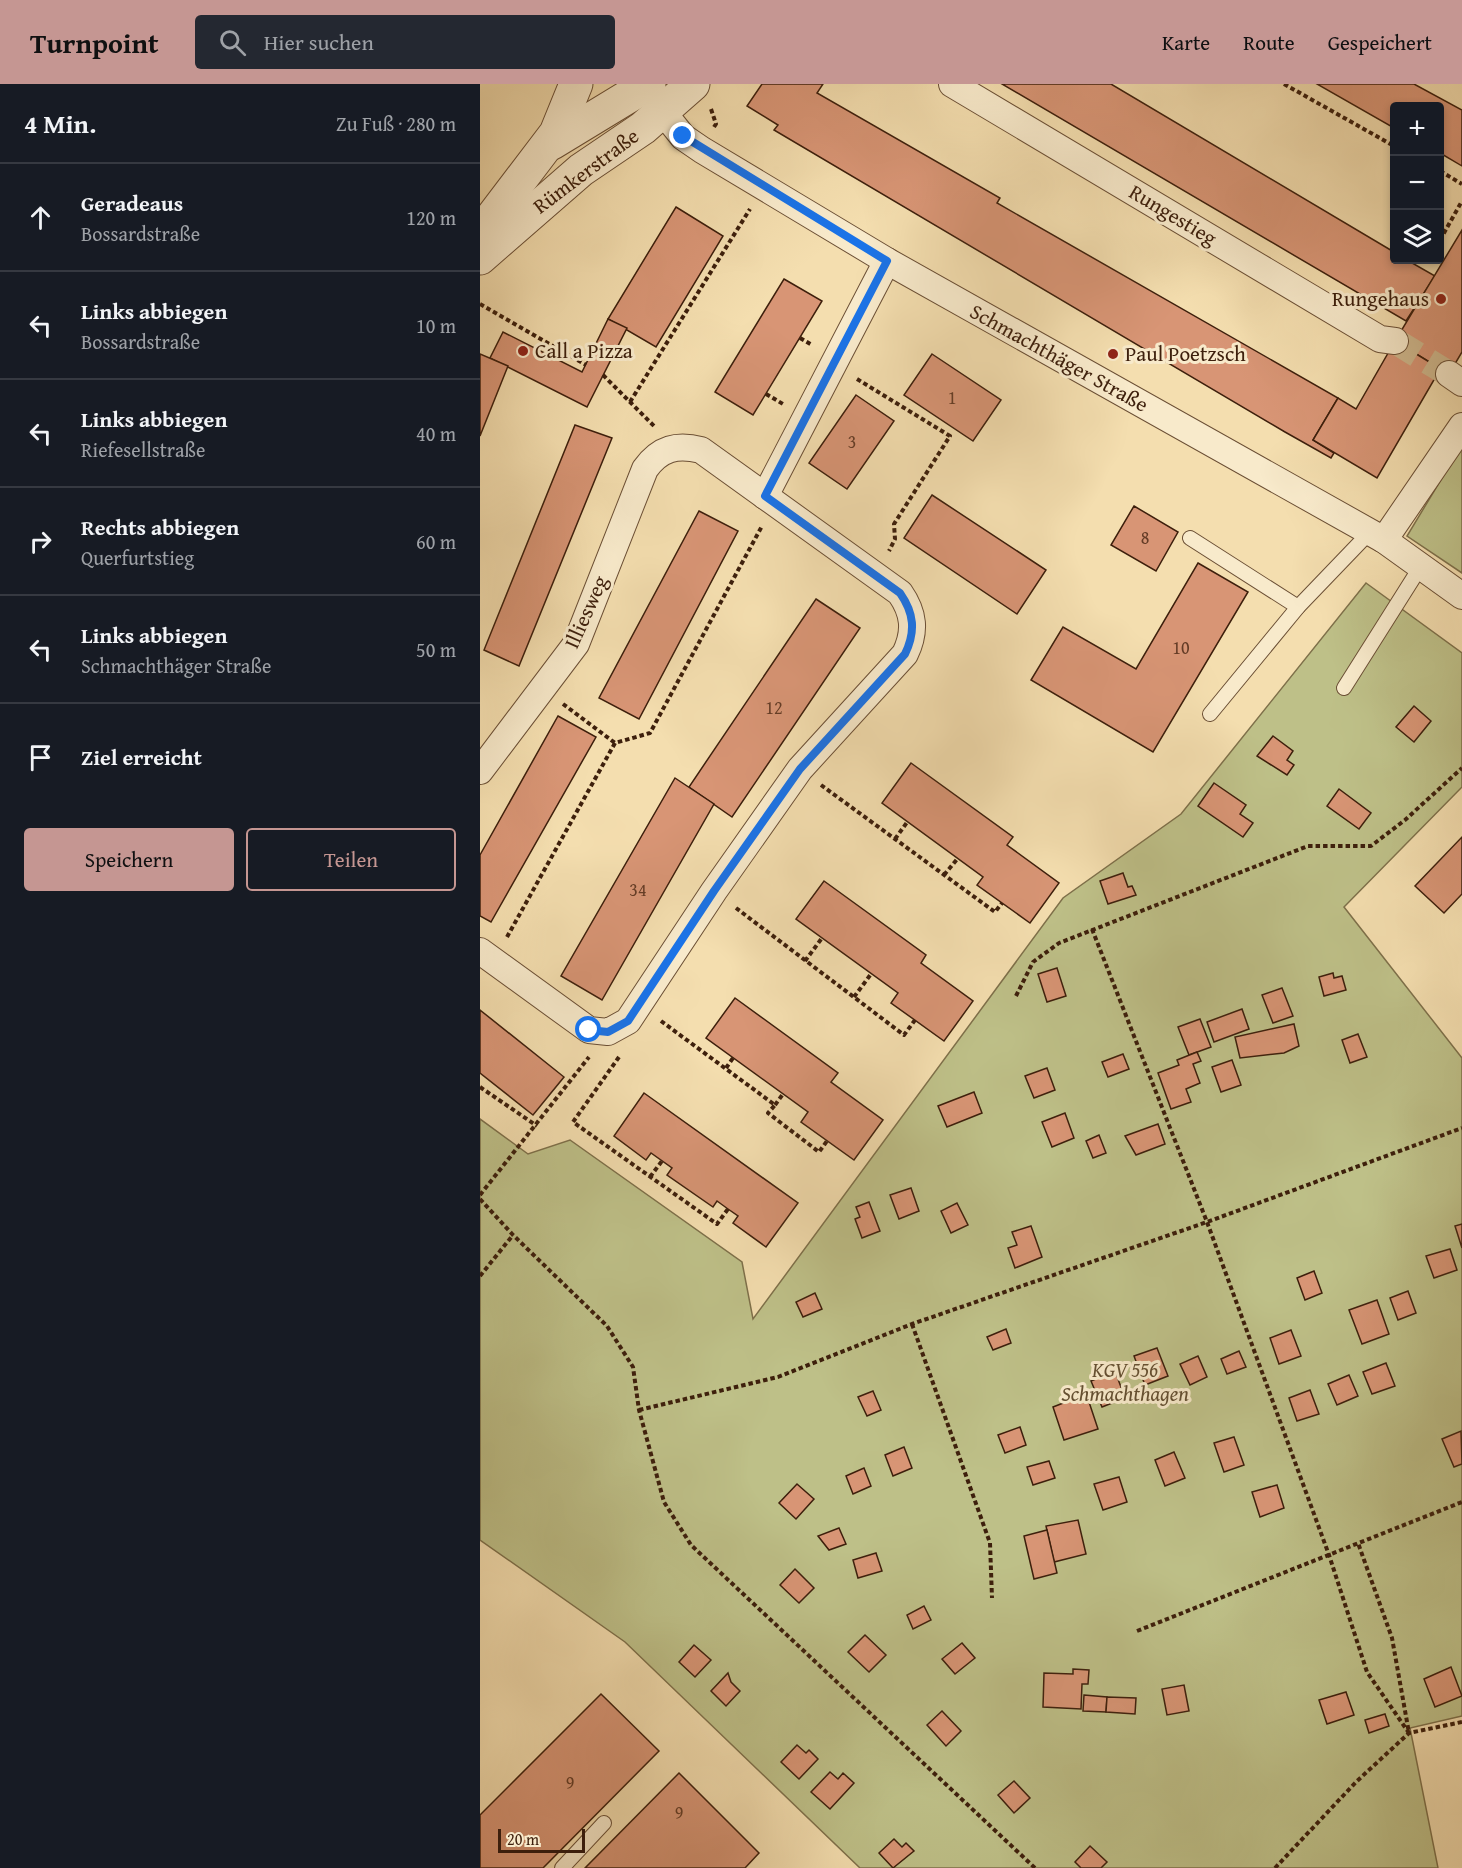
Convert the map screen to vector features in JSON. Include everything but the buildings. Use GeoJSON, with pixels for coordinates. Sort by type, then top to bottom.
{"type":"FeatureCollection","features":[{"type":"Feature","properties":{"kind":"street"},"geometry":{"type":"LineString","coordinates":[[480,232],[546,148],[563,121],[576,84]]}},
{"type":"Feature","properties":{"kind":"street","name":"Rümkerstraße"},"geometry":{"type":"LineString","coordinates":[[546,148],[564,134],[693,84]]}},
{"type":"Feature","properties":{"kind":"street","name":"Rungestieg"},"geometry":{"type":"LineString","coordinates":[[952,84],[1380,339],[1395,341]]}},
{"type":"Feature","properties":{"kind":"street","name":"Rümkerstraße"},"geometry":{"type":"LineString","coordinates":[[480,258],[581,170],[656,98]]}},
{"type":"Feature","properties":{"kind":"street","name":"Schmachthäger Straße"},"geometry":{"type":"LineString","coordinates":[[656,98],[683,136],[764,187],[887,261],[1377,536],[1462,596]]}},
{"type":"Feature","properties":{"kind":"street"},"geometry":{"type":"LineString","coordinates":[[770,499],[834,364],[887,261]]}},
{"type":"Feature","properties":{"kind":"street"},"geometry":{"type":"LineString","coordinates":[[1377,536],[1462,426]]}},
{"type":"Feature","properties":{"kind":"street"},"geometry":{"type":"LineString","coordinates":[[487,956],[580,1025],[617,1040],[714,891],[800,769],[905,654],[913,630],[912,617],[900,593],[701,450],[674,447]]}},
{"type":"Feature","properties":{"kind":"street","name":"Illiesweg"},"geometry":{"type":"LineString","coordinates":[[480,771],[576,644],[645,468],[663,451],[674,447]]}},
{"type":"Feature","properties":{"kind":"lane"},"geometry":{"type":"LineString","coordinates":[[1210,714],[1298,607],[1377,536]]}},
{"type":"Feature","properties":{"kind":"lane"},"geometry":{"type":"LineString","coordinates":[[1190,538],[1298,607]]}},
{"type":"Feature","properties":{"kind":"lane"},"geometry":{"type":"LineString","coordinates":[[1344,688],[1420,566]]}},
{"type":"Feature","properties":{"kind":"lane"},"geometry":{"type":"LineString","coordinates":[[562,1868],[604,1823]]}},
{"type":"Feature","properties":{"kind":"path"},"geometry":{"type":"LineString","coordinates":[[1284,84],[1390,143]]}},
{"type":"Feature","properties":{"kind":"path"},"geometry":{"type":"LineString","coordinates":[[1444,173],[1462,184]]}},
{"type":"Feature","properties":{"kind":"path"},"geometry":{"type":"LineString","coordinates":[[630,402],[764,187]]}},
{"type":"Feature","properties":{"kind":"path"},"geometry":{"type":"LineString","coordinates":[[1444,233],[1462,201]]}},
{"type":"Feature","properties":{"kind":"path"},"geometry":{"type":"LineString","coordinates":[[700,272],[708,277]]}},
{"type":"Feature","properties":{"kind":"path"},"geometry":{"type":"LineString","coordinates":[[480,304],[586,365]]}},
{"type":"Feature","properties":{"kind":"path"},"geometry":{"type":"LineString","coordinates":[[678,310],[685,314]]}},
{"type":"Feature","properties":{"kind":"path"},"geometry":{"type":"LineString","coordinates":[[834,364],[950,436],[894,524],[896,539],[875,575]]}},
{"type":"Feature","properties":{"kind":"path"},"geometry":{"type":"LineString","coordinates":[[603,375],[674,447]]}},
{"type":"Feature","properties":{"kind":"path"},"geometry":{"type":"LineString","coordinates":[[487,956],[615,743],[650,733],[770,499]]}},
{"type":"Feature","properties":{"kind":"path"},"geometry":{"type":"LineString","coordinates":[[543,688],[615,743]]}},
{"type":"Feature","properties":{"kind":"path"},"geometry":{"type":"LineString","coordinates":[[1016,996],[1033,962],[1059,943],[1092,929],[1308,846],[1371,846],[1405,820],[1462,768]]}},
{"type":"Feature","properties":{"kind":"path"},"geometry":{"type":"LineString","coordinates":[[800,769],[995,912],[1002,903]]}},
{"type":"Feature","properties":{"kind":"path"},"geometry":{"type":"LineString","coordinates":[[896,839],[908,821]]}},
{"type":"Feature","properties":{"kind":"path"},"geometry":{"type":"LineString","coordinates":[[944,875],[958,858]]}},
{"type":"Feature","properties":{"kind":"path"},"geometry":{"type":"LineString","coordinates":[[714,891],[904,1035],[915,1020]]}},
{"type":"Feature","properties":{"kind":"path"},"geometry":{"type":"LineString","coordinates":[[1092,929],[1207,1222],[1329,1555],[1367,1672],[1409,1733]]}},
{"type":"Feature","properties":{"kind":"path"},"geometry":{"type":"LineString","coordinates":[[806,961],[822,938]]}},
{"type":"Feature","properties":{"kind":"path"},"geometry":{"type":"LineString","coordinates":[[854,997],[871,974]]}},
{"type":"Feature","properties":{"kind":"path"},"geometry":{"type":"LineString","coordinates":[[639,1005],[775,1105]]}},
{"type":"Feature","properties":{"kind":"path"},"geometry":{"type":"LineString","coordinates":[[617,1040],[537,1126],[480,1197],[513,1235],[607,1326],[633,1367],[639,1410],[664,1502],[691,1545],[1035,1868]]}},
{"type":"Feature","properties":{"kind":"path"},"geometry":{"type":"LineString","coordinates":[[617,1040],[573,1122],[717,1224],[728,1209]]}},
{"type":"Feature","properties":{"kind":"path"},"geometry":{"type":"LineString","coordinates":[[726,1068],[733,1058]]}},
{"type":"Feature","properties":{"kind":"path"},"geometry":{"type":"LineString","coordinates":[[480,1087],[537,1126]]}},
{"type":"Feature","properties":{"kind":"path"},"geometry":{"type":"LineString","coordinates":[[783,1094],[768,1113],[819,1152],[827,1141]]}},
{"type":"Feature","properties":{"kind":"path"},"geometry":{"type":"LineString","coordinates":[[639,1410],[778,1377],[912,1324],[1207,1222],[1462,1128]]}},
{"type":"Feature","properties":{"kind":"path"},"geometry":{"type":"LineString","coordinates":[[650,1177],[662,1161]]}},
{"type":"Feature","properties":{"kind":"path"},"geometry":{"type":"LineString","coordinates":[[480,1275],[513,1235]]}},
{"type":"Feature","properties":{"kind":"path"},"geometry":{"type":"LineString","coordinates":[[912,1324],[990,1543],[992,1598]]}},
{"type":"Feature","properties":{"kind":"path"},"geometry":{"type":"LineString","coordinates":[[1137,1630],[1462,1503]]}},
{"type":"Feature","properties":{"kind":"path"},"geometry":{"type":"LineString","coordinates":[[1358,1543],[1392,1638],[1409,1733]]}},
{"type":"Feature","properties":{"kind":"path"},"geometry":{"type":"LineString","coordinates":[[1275,1868],[1356,1782],[1409,1733],[1462,1722]]}},
{"type":"Feature","properties":{"kind":"green space"},"geometry":{"type":"Polygon","coordinates":[[[1462,445],[1462,573],[1407,536],[1462,445]]]}},
{"type":"Feature","properties":{"kind":"green space","name":"KGV 556 Schmachthagen"},"geometry":{"type":"Polygon","coordinates":[[[1366,583],[1462,653],[1462,787],[1344,907],[1462,1058],[1462,1716],[1410,1728],[1438,1868],[860,1868],[625,1642],[480,1540],[480,1119],[528,1154],[570,1140],[742,1262],[753,1319],[1063,898],[1181,814],[1366,583]]]}},
{"type":"Feature","properties":{"kind":"tunnel"},"geometry":{"type":"LineString","coordinates":[[1395,341],[1449,374]]}},
{"type":"Feature","properties":{"kind":"place","name":"Rungehaus"},"geometry":{"type":"Point","coordinates":[1441,299]}},
{"type":"Feature","properties":{"kind":"place","name":"Call a Pizza"},"geometry":{"type":"Point","coordinates":[523,351]}},
{"type":"Feature","properties":{"kind":"place","name":"Paul Poetzsch"},"geometry":{"type":"Point","coordinates":[1113,354]}},
{"type":"Feature","properties":{"kind":"route"},"geometry":{"type":"LineString","coordinates":[[589,1030],[608,1032],[628,1021],[714,891],[800,769],[905,654],[911,642],[913,630],[908,604],[900,593],[765,496],[887,261],[702,150],[683,136]]}}]}
